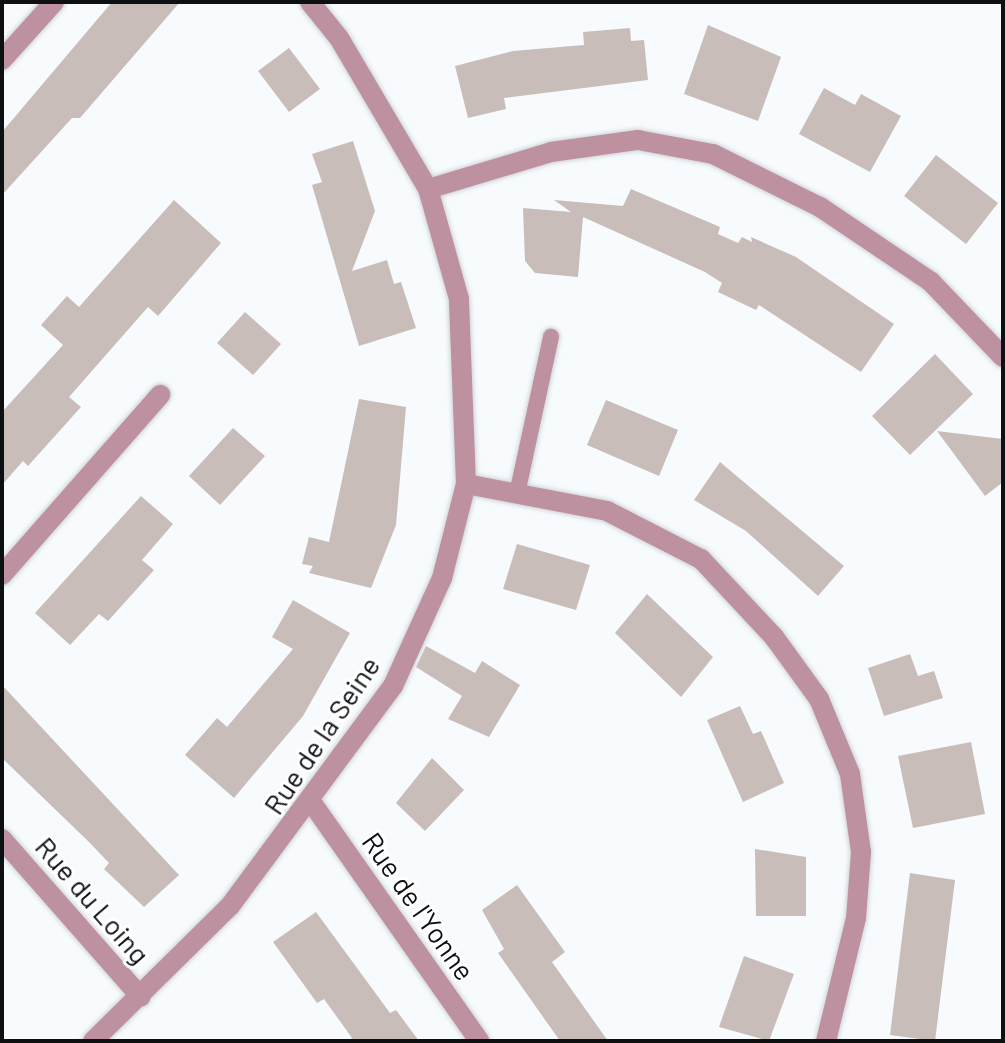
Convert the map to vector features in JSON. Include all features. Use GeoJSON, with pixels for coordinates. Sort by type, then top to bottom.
{"type":"FeatureCollection","features":[{"type":"Feature","properties":{"kind":"street"},"geometry":{"type":"LineString","coordinates":[[2,60],[54,2]]}},
{"type":"Feature","properties":{"kind":"street","name":"Rue de la Seine"},"geometry":{"type":"LineString","coordinates":[[93,1041],[230,906],[312,803],[393,686],[442,578],[466,484],[459,299],[428,189],[339,38],[310,2]]}},
{"type":"Feature","properties":{"kind":"street"},"geometry":{"type":"LineString","coordinates":[[428,189],[551,152],[638,140],[713,154],[820,207],[931,282],[1003,357]]}},
{"type":"Feature","properties":{"kind":"street"},"geometry":{"type":"LineString","coordinates":[[2,575],[160,395]]}},
{"type":"Feature","properties":{"kind":"street"},"geometry":{"type":"LineString","coordinates":[[466,484],[607,511],[701,559],[774,637],[819,699],[850,774],[861,852],[856,918],[826,1041]]}},
{"type":"Feature","properties":{"kind":"street","name":"Rue de l'Yonne"},"geometry":{"type":"LineString","coordinates":[[312,803],[479,1041]]}},
{"type":"Feature","properties":{"kind":"street","name":"Rue du Loing"},"geometry":{"type":"LineString","coordinates":[[2,839],[141,997]]}},
{"type":"Feature","properties":{"kind":"lane"},"geometry":{"type":"LineString","coordinates":[[517,494],[551,337]]}},
{"type":"Feature","properties":{"kind":"building"},"geometry":{"type":"Polygon","coordinates":[[[112,2],[180,2],[80,118],[72,118],[2,195],[2,132],[112,2]]]}},
{"type":"Feature","properties":{"kind":"building"},"geometry":{"type":"Polygon","coordinates":[[[708,25],[781,57],[758,121],[684,94],[708,25]]]}},
{"type":"Feature","properties":{"kind":"building"},"geometry":{"type":"Polygon","coordinates":[[[630,28],[631,41],[644,40],[648,80],[504,98],[506,109],[468,118],[455,66],[513,51],[584,45],[583,32],[630,28]]]}},
{"type":"Feature","properties":{"kind":"building"},"geometry":{"type":"Polygon","coordinates":[[[289,48],[320,89],[289,112],[258,71],[289,48]]]}},
{"type":"Feature","properties":{"kind":"building"},"geometry":{"type":"Polygon","coordinates":[[[824,88],[855,105],[861,94],[901,116],[870,172],[799,134],[824,88]]]}},
{"type":"Feature","properties":{"kind":"building"},"geometry":{"type":"Polygon","coordinates":[[[353,141],[375,211],[352,271],[387,260],[394,284],[401,282],[416,328],[359,346],[312,185],[322,182],[312,154],[353,141]]]}},
{"type":"Feature","properties":{"kind":"building"},"geometry":{"type":"Polygon","coordinates":[[[936,155],[998,203],[966,244],[904,196],[936,155]]]}},
{"type":"Feature","properties":{"kind":"building"},"geometry":{"type":"Polygon","coordinates":[[[631,189],[720,227],[718,234],[738,243],[742,237],[752,242],[751,237],[796,257],[894,324],[861,372],[759,305],[756,310],[718,292],[722,283],[705,272],[583,217],[578,277],[535,273],[525,261],[523,208],[571,212],[554,200],[623,206],[631,189]]]}},
{"type":"Feature","properties":{"kind":"building"},"geometry":{"type":"Polygon","coordinates":[[[174,200],[221,243],[158,316],[148,307],[69,397],[81,407],[28,466],[23,461],[2,485],[2,412],[63,345],[41,325],[67,296],[79,307],[174,200]]]}},
{"type":"Feature","properties":{"kind":"building"},"geometry":{"type":"Polygon","coordinates":[[[245,312],[281,344],[253,375],[217,343],[245,312]]]}},
{"type":"Feature","properties":{"kind":"building"},"geometry":{"type":"Polygon","coordinates":[[[935,354],[973,394],[910,455],[872,416],[935,354]]]}},
{"type":"Feature","properties":{"kind":"building"},"geometry":{"type":"Polygon","coordinates":[[[359,399],[406,407],[396,525],[371,588],[309,573],[313,566],[302,564],[309,537],[329,542],[359,399]]]}},
{"type":"Feature","properties":{"kind":"building"},"geometry":{"type":"Polygon","coordinates":[[[606,400],[678,430],[659,476],[587,445],[606,400]]]}},
{"type":"Feature","properties":{"kind":"building"},"geometry":{"type":"Polygon","coordinates":[[[233,428],[265,456],[220,505],[189,476],[233,428]]]}},
{"type":"Feature","properties":{"kind":"building"},"geometry":{"type":"Polygon","coordinates":[[[937,431],[1003,439],[1003,482],[985,496],[937,431]]]}},
{"type":"Feature","properties":{"kind":"building"},"geometry":{"type":"Polygon","coordinates":[[[720,462],[844,566],[818,596],[746,531],[694,500],[720,462]]]}},
{"type":"Feature","properties":{"kind":"building"},"geometry":{"type":"Polygon","coordinates":[[[141,496],[173,524],[142,560],[154,570],[108,621],[99,614],[70,645],[35,613],[141,496]]]}},
{"type":"Feature","properties":{"kind":"building"},"geometry":{"type":"Polygon","coordinates":[[[517,544],[590,565],[576,610],[503,589],[517,544]]]}},
{"type":"Feature","properties":{"kind":"building"},"geometry":{"type":"Polygon","coordinates":[[[647,594],[713,657],[681,697],[615,633],[647,594]]]}},
{"type":"Feature","properties":{"kind":"building"},"geometry":{"type":"Polygon","coordinates":[[[293,600],[350,633],[303,716],[234,798],[185,755],[217,718],[227,727],[293,649],[272,637],[293,600]]]}},
{"type":"Feature","properties":{"kind":"building"},"geometry":{"type":"Polygon","coordinates":[[[426,646],[475,673],[482,661],[520,685],[489,737],[448,719],[462,696],[416,667],[426,646]]]}},
{"type":"Feature","properties":{"kind":"building"},"geometry":{"type":"Polygon","coordinates":[[[910,654],[918,676],[934,671],[943,698],[884,716],[868,668],[910,654]]]}},
{"type":"Feature","properties":{"kind":"building"},"geometry":{"type":"Polygon","coordinates":[[[2,685],[179,875],[144,907],[104,869],[109,863],[90,843],[2,758],[2,685]]]}},
{"type":"Feature","properties":{"kind":"building"},"geometry":{"type":"Polygon","coordinates":[[[740,706],[753,734],[761,731],[784,783],[743,802],[707,720],[740,706]]]}},
{"type":"Feature","properties":{"kind":"building"},"geometry":{"type":"Polygon","coordinates":[[[971,742],[985,814],[913,828],[898,756],[971,742]]]}},
{"type":"Feature","properties":{"kind":"building"},"geometry":{"type":"Polygon","coordinates":[[[432,758],[464,790],[425,831],[396,803],[432,758]]]}},
{"type":"Feature","properties":{"kind":"building"},"geometry":{"type":"Polygon","coordinates":[[[755,849],[806,857],[806,916],[756,916],[755,849]]]}},
{"type":"Feature","properties":{"kind":"building"},"geometry":{"type":"Polygon","coordinates":[[[910,873],[955,880],[935,1041],[890,1035],[910,873]]]}},
{"type":"Feature","properties":{"kind":"building"},"geometry":{"type":"Polygon","coordinates":[[[517,885],[565,952],[552,962],[608,1041],[560,1041],[498,953],[504,949],[482,910],[517,885]]]}},
{"type":"Feature","properties":{"kind":"building"},"geometry":{"type":"Polygon","coordinates":[[[316,912],[390,1013],[396,1010],[419,1041],[348,1041],[352,1038],[324,999],[317,1003],[273,942],[316,912]]]}},
{"type":"Feature","properties":{"kind":"building"},"geometry":{"type":"Polygon","coordinates":[[[744,956],[794,974],[769,1041],[719,1027],[744,956]]]}}]}
